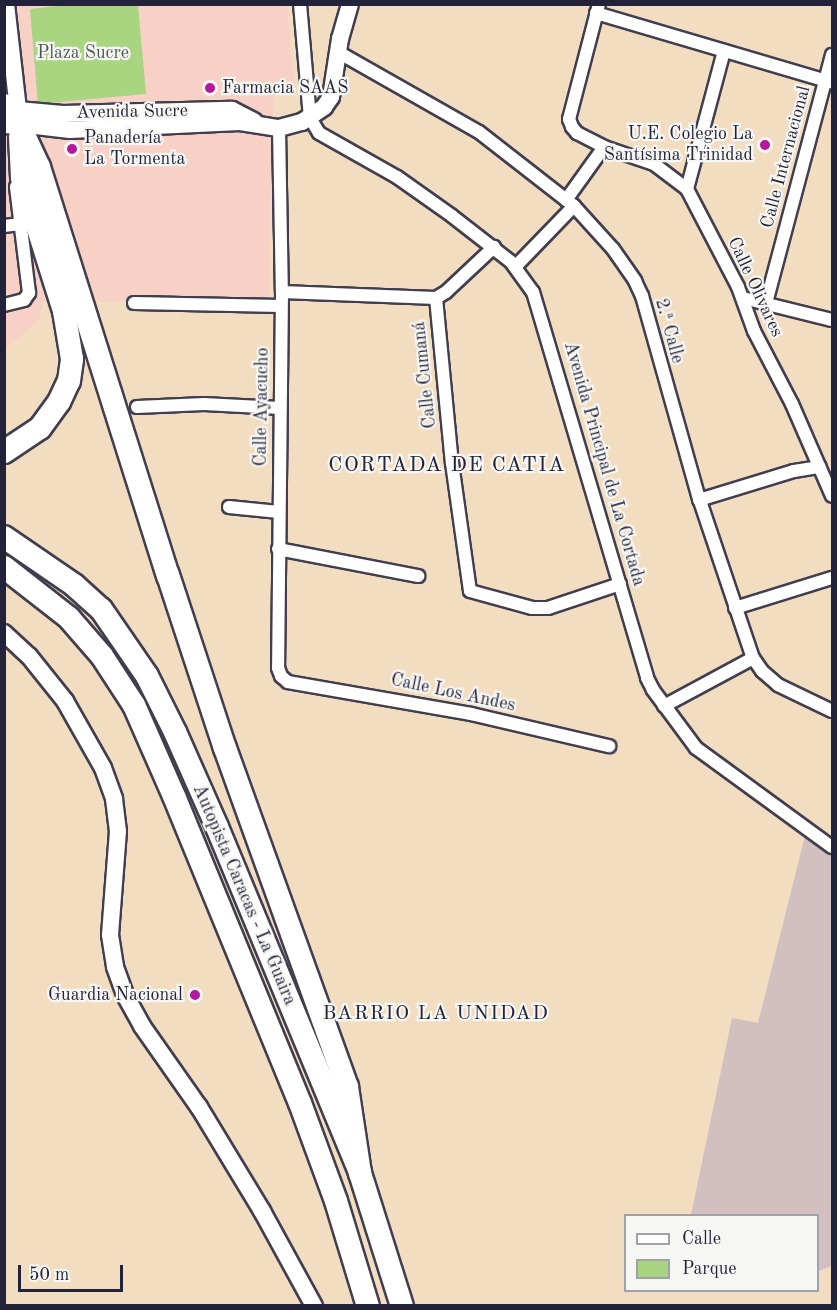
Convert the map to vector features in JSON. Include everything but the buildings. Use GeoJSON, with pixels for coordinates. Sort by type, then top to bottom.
{"type":"FeatureCollection","features":[{"type":"Feature","properties":{"kind":"highway"},"geometry":{"type":"LineString","coordinates":[[4,452],[40,428],[59,402],[69,381],[72,359],[64,311],[22,178],[12,115]]}},
{"type":"Feature","properties":{"kind":"highway"},"geometry":{"type":"LineString","coordinates":[[12,115],[39,167],[225,748],[347,1087],[360,1173]]}},
{"type":"Feature","properties":{"kind":"highway","name":"Autopista Caracas - La Guaira"},"geometry":{"type":"LineString","coordinates":[[4,537],[74,585],[101,609],[147,676],[175,732],[212,817],[360,1173],[402,1305]]}},
{"type":"Feature","properties":{"kind":"highway","name":"Autopista Caracas - La Guaira"},"geometry":{"type":"LineString","coordinates":[[4,567],[69,618],[102,656],[134,705],[174,796],[300,1103],[336,1201],[368,1305]]}},
{"type":"Feature","properties":{"kind":"main road"},"geometry":{"type":"LineString","coordinates":[[279,128],[310,118],[324,107],[331,97],[338,52],[350,4]]}},
{"type":"Feature","properties":{"kind":"main road"},"geometry":{"type":"LineString","coordinates":[[9,5],[12,115]]}},
{"type":"Feature","properties":{"kind":"main road","name":"Avenida Sucre"},"geometry":{"type":"LineString","coordinates":[[12,115],[70,130],[258,123],[279,128]]}},
{"type":"Feature","properties":{"kind":"main road"},"geometry":{"type":"LineString","coordinates":[[4,633],[29,657],[65,701],[103,768],[114,800],[118,831],[110,935],[115,967],[125,994],[142,1026],[205,1116],[315,1305]]}},
{"type":"Feature","properties":{"kind":"street"},"geometry":{"type":"LineString","coordinates":[[300,4],[310,118]]}},
{"type":"Feature","properties":{"kind":"street"},"geometry":{"type":"LineString","coordinates":[[597,9],[724,51],[829,81]]}},
{"type":"Feature","properties":{"kind":"street","name":"Calle Olivares"},"geometry":{"type":"LineString","coordinates":[[597,9],[569,119],[577,133],[604,147],[654,164],[687,189],[743,298],[754,332],[825,472],[832,496]]}},
{"type":"Feature","properties":{"kind":"street"},"geometry":{"type":"LineString","coordinates":[[687,189],[724,51]]}},
{"type":"Feature","properties":{"kind":"street","name":"2.ª Calle"},"geometry":{"type":"LineString","coordinates":[[338,52],[479,132],[570,203],[613,249],[635,280],[699,500],[753,658],[762,671],[778,685],[832,711]]}},
{"type":"Feature","properties":{"kind":"street","name":"Calle Internacional"},"geometry":{"type":"LineString","coordinates":[[766,303],[829,81],[832,55]]}},
{"type":"Feature","properties":{"kind":"street"},"geometry":{"type":"LineString","coordinates":[[4,305],[24,300],[29,293],[12,151],[12,115]]}},
{"type":"Feature","properties":{"kind":"street","name":"Avenida Principal de La Cortada"},"geometry":{"type":"LineString","coordinates":[[310,118],[319,133],[397,177],[494,248],[515,267],[533,292],[647,678],[664,706],[696,748],[832,847]]}},
{"type":"Feature","properties":{"kind":"street","name":"Calle Ayacucho"},"geometry":{"type":"LineString","coordinates":[[279,128],[282,292],[278,668],[281,676],[288,682]]}},
{"type":"Feature","properties":{"kind":"street"},"geometry":{"type":"LineString","coordinates":[[515,267],[570,203],[604,147]]}},
{"type":"Feature","properties":{"kind":"street"},"geometry":{"type":"LineString","coordinates":[[4,226],[20,224]]}},
{"type":"Feature","properties":{"kind":"street"},"geometry":{"type":"LineString","coordinates":[[282,292],[436,298],[446,292],[494,248]]}},
{"type":"Feature","properties":{"kind":"street","name":"Calle Cumaná"},"geometry":{"type":"LineString","coordinates":[[436,298],[452,463],[470,591],[532,608],[549,608],[620,584]]}},
{"type":"Feature","properties":{"kind":"street"},"geometry":{"type":"LineString","coordinates":[[743,298],[832,320]]}},
{"type":"Feature","properties":{"kind":"street"},"geometry":{"type":"LineString","coordinates":[[134,303],[281,306]]}},
{"type":"Feature","properties":{"kind":"street"},"geometry":{"type":"LineString","coordinates":[[137,407],[204,404],[280,408]]}},
{"type":"Feature","properties":{"kind":"street"},"geometry":{"type":"LineString","coordinates":[[699,500],[794,471],[825,472]]}},
{"type":"Feature","properties":{"kind":"street"},"geometry":{"type":"LineString","coordinates":[[229,507],[279,512]]}},
{"type":"Feature","properties":{"kind":"street"},"geometry":{"type":"LineString","coordinates":[[278,549],[418,576]]}},
{"type":"Feature","properties":{"kind":"street"},"geometry":{"type":"LineString","coordinates":[[735,608],[832,578]]}},
{"type":"Feature","properties":{"kind":"street"},"geometry":{"type":"LineString","coordinates":[[664,706],[753,658]]}},
{"type":"Feature","properties":{"kind":"street","name":"Calle Los Andes"},"geometry":{"type":"LineString","coordinates":[[288,682],[471,714],[609,746]]}},
{"type":"Feature","properties":{"kind":"shaded area"},"geometry":{"type":"Polygon","coordinates":[[[5,5],[287,5],[294,84],[289,90],[273,92],[269,303],[44,301],[38,321],[5,349],[5,5]]]}},
{"type":"Feature","properties":{"kind":"shaded area"},"geometry":{"type":"Polygon","coordinates":[[[805,836],[832,854],[832,1266],[819,1271],[819,1214],[691,1214],[732,1018],[758,1023],[805,836]]]}},
{"type":"Feature","properties":{"kind":"green space","name":"Plaza Sucre"},"geometry":{"type":"Polygon","coordinates":[[[76,4],[138,5],[146,94],[38,104],[30,9],[76,4]]]}},
{"type":"Feature","properties":{"kind":"place","name":"Farmacia SAAS"},"geometry":{"type":"Point","coordinates":[210,88]}},
{"type":"Feature","properties":{"kind":"place","name":"U.E. Colegio La Santísima Trinidad"},"geometry":{"type":"Point","coordinates":[765,145]}},
{"type":"Feature","properties":{"kind":"place","name":"Panadería La Tormenta"},"geometry":{"type":"Point","coordinates":[72,149]}},
{"type":"Feature","properties":{"kind":"place","name":"Guardia Nacional"},"geometry":{"type":"Point","coordinates":[195,995]}},
{"type":"Feature","properties":{"kind":"district","name":"CORTADA DE CATIA"},"geometry":{"type":"Point","coordinates":[447,466]}},
{"type":"Feature","properties":{"kind":"district","name":"BARRIO LA UNIDAD"},"geometry":{"type":"Point","coordinates":[436,1014]}}]}
